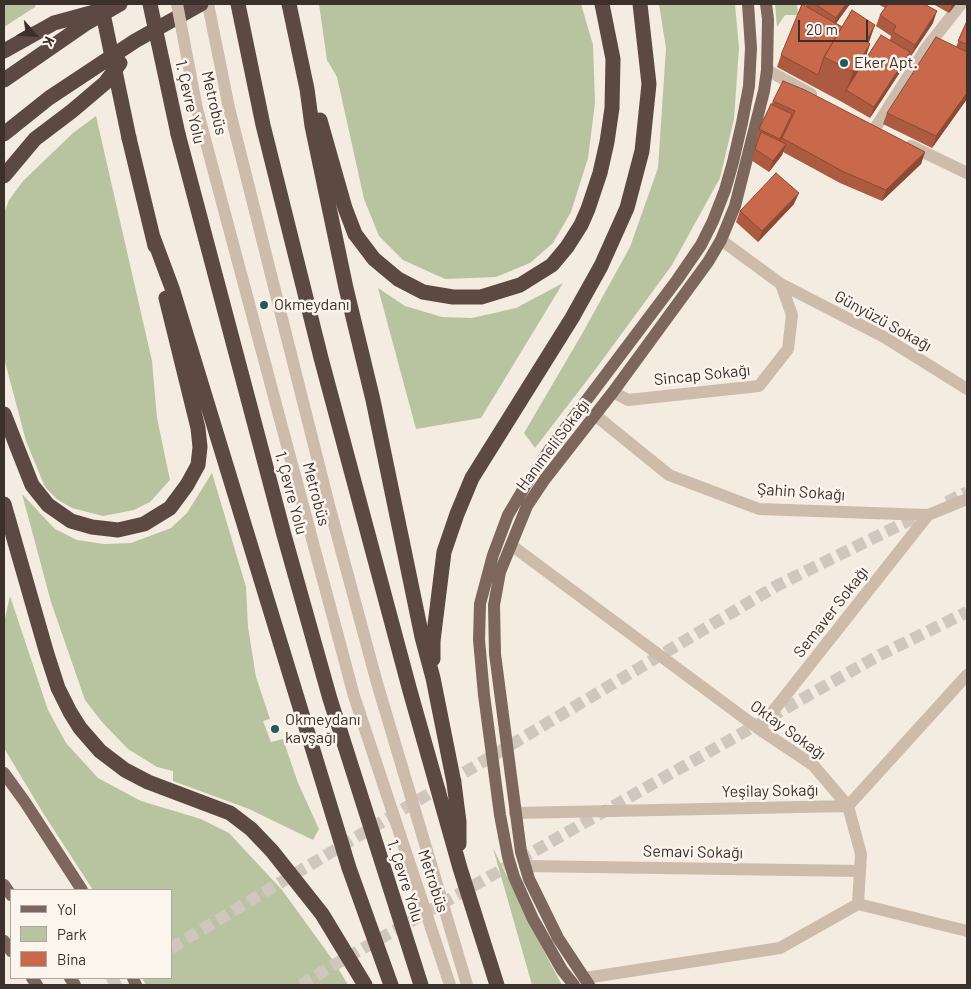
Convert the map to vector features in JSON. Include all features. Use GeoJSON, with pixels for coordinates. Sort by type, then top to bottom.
{"type":"FeatureCollection","features":[{"type":"Feature","properties":{"kind":"highway","name":"1. Çevre Yolu"},"geometry":{"type":"LineString","coordinates":[[150,4],[178,134],[266,469],[327,689],[378,855],[421,985]]}},
{"type":"Feature","properties":{"kind":"highway"},"geometry":{"type":"LineString","coordinates":[[4,134],[49,98],[135,41],[201,4]]}},
{"type":"Feature","properties":{"kind":"highway"},"geometry":{"type":"LineString","coordinates":[[238,4],[263,125],[321,358],[410,691],[460,868],[497,985]]}},
{"type":"Feature","properties":{"kind":"highway"},"geometry":{"type":"LineString","coordinates":[[289,4],[308,89],[312,126],[346,288],[373,400],[454,783],[459,822],[460,868]]}},
{"type":"Feature","properties":{"kind":"highway"},"geometry":{"type":"LineString","coordinates":[[308,89],[319,116],[345,208],[355,234],[374,260],[398,279],[423,292],[453,297],[481,297],[520,285],[552,265],[567,247],[581,225],[588,209],[600,173],[612,108],[613,59],[602,4]]}},
{"type":"Feature","properties":{"kind":"highway"},"geometry":{"type":"LineString","coordinates":[[433,678],[433,641],[438,587],[444,552],[457,514],[472,478],[561,336],[601,266],[627,208],[642,152],[649,84],[640,4]]}},
{"type":"Feature","properties":{"kind":"highway"},"geometry":{"type":"LineString","coordinates":[[4,51],[54,24],[111,5]]}},
{"type":"Feature","properties":{"kind":"highway"},"geometry":{"type":"LineString","coordinates":[[4,80],[111,5]]}},
{"type":"Feature","properties":{"kind":"highway"},"geometry":{"type":"LineString","coordinates":[[4,414],[32,485],[48,505],[71,521],[92,527],[118,530],[144,524],[170,508],[188,485],[198,464],[200,447],[198,428],[129,138],[111,5]]}},
{"type":"Feature","properties":{"kind":"highway"},"geometry":{"type":"LineString","coordinates":[[4,176],[35,138],[72,111],[105,83],[135,41]]}},
{"type":"Feature","properties":{"kind":"highway"},"geometry":{"type":"LineString","coordinates":[[153,237],[178,307],[347,859],[391,985]]}},
{"type":"Feature","properties":{"kind":"highway"},"geometry":{"type":"LineString","coordinates":[[4,504],[58,688],[80,728],[100,751],[125,770],[148,782],[230,814],[251,829],[284,866],[322,914],[365,985]]}},
{"type":"Feature","properties":{"kind":"main road","name":"Hanımeli Sokağı"},"geometry":{"type":"LineString","coordinates":[[572,983],[562,970],[533,919],[511,868],[500,814],[484,695],[480,640],[480,604],[493,555],[508,515],[527,483],[552,446],[677,280],[701,245],[708,231],[725,190],[733,162],[749,86],[751,60],[748,4]]}},
{"type":"Feature","properties":{"kind":"main road","name":"Hanımeli Sokağı"},"geometry":{"type":"LineString","coordinates":[[587,982],[558,938],[529,879],[521,852],[495,654],[494,605],[500,572],[527,506],[540,486],[613,392],[708,262],[721,240],[735,206],[748,161],[764,91],[767,70],[768,19],[766,4]]}},
{"type":"Feature","properties":{"kind":"main road"},"geometry":{"type":"LineString","coordinates":[[751,60],[767,70]]}},
{"type":"Feature","properties":{"kind":"main road"},"geometry":{"type":"LineString","coordinates":[[708,231],[721,240]]}},
{"type":"Feature","properties":{"kind":"main road"},"geometry":{"type":"LineString","coordinates":[[600,382],[613,392]]}},
{"type":"Feature","properties":{"kind":"main road"},"geometry":{"type":"LineString","coordinates":[[499,539],[511,545]]}},
{"type":"Feature","properties":{"kind":"main road"},"geometry":{"type":"LineString","coordinates":[[4,773],[81,889]]}},
{"type":"Feature","properties":{"kind":"main road"},"geometry":{"type":"LineString","coordinates":[[500,814],[516,813]]}},
{"type":"Feature","properties":{"kind":"main road"},"geometry":{"type":"LineString","coordinates":[[511,868],[525,866]]}},
{"type":"Feature","properties":{"kind":"main road"},"geometry":{"type":"LineString","coordinates":[[572,983],[587,982]]}},
{"type":"Feature","properties":{"kind":"street","name":"Metrobüs"},"geometry":{"type":"LineString","coordinates":[[178,4],[197,110],[354,696],[450,985]]}},
{"type":"Feature","properties":{"kind":"street","name":"Metrobüs"},"geometry":{"type":"LineString","coordinates":[[208,4],[229,108],[329,505],[372,665],[467,985]]}},
{"type":"Feature","properties":{"kind":"street"},"geometry":{"type":"LineString","coordinates":[[874,129],[927,47],[962,4]]}},
{"type":"Feature","properties":{"kind":"street"},"geometry":{"type":"LineString","coordinates":[[767,70],[825,102]]}},
{"type":"Feature","properties":{"kind":"street"},"geometry":{"type":"LineString","coordinates":[[900,141],[967,172]]}},
{"type":"Feature","properties":{"kind":"street"},"geometry":{"type":"LineString","coordinates":[[721,240],[780,284]]}},
{"type":"Feature","properties":{"kind":"street","name":"Günyüzü Sokağı"},"geometry":{"type":"LineString","coordinates":[[780,284],[884,337],[967,389]]}},
{"type":"Feature","properties":{"kind":"street","name":"Sincap Sokağı"},"geometry":{"type":"LineString","coordinates":[[613,392],[628,400],[759,386],[788,349],[792,315],[780,284]]}},
{"type":"Feature","properties":{"kind":"street","name":"Şahin Sokağı"},"geometry":{"type":"LineString","coordinates":[[595,415],[669,475],[759,509],[928,515],[967,499]]}},
{"type":"Feature","properties":{"kind":"street","name":"Semaver Sokağı"},"geometry":{"type":"LineString","coordinates":[[759,729],[928,515]]}},
{"type":"Feature","properties":{"kind":"street","name":"Oktay Sokağı"},"geometry":{"type":"LineString","coordinates":[[511,545],[759,729],[813,765],[848,806],[861,854],[858,904]]}},
{"type":"Feature","properties":{"kind":"street"},"geometry":{"type":"LineString","coordinates":[[848,806],[967,675]]}},
{"type":"Feature","properties":{"kind":"street","name":"Yeşilay Sokağı"},"geometry":{"type":"LineString","coordinates":[[516,813],[848,806]]}},
{"type":"Feature","properties":{"kind":"street","name":"Semavi Sokağı"},"geometry":{"type":"LineString","coordinates":[[525,866],[860,871]]}},
{"type":"Feature","properties":{"kind":"street"},"geometry":{"type":"LineString","coordinates":[[587,982],[780,948],[858,904],[967,931]]}},
{"type":"Feature","properties":{"kind":"green space"},"geometry":{"type":"Polygon","coordinates":[[[4,4],[36,4],[35,7],[4,27],[4,4]]]}},
{"type":"Feature","properties":{"kind":"green space"},"geometry":{"type":"Polygon","coordinates":[[[319,4],[581,4],[593,45],[595,103],[588,158],[571,212],[553,243],[530,263],[496,277],[445,279],[403,260],[379,236],[364,199],[337,77],[327,60],[319,4]]]}},
{"type":"Feature","properties":{"kind":"green space"},"geometry":{"type":"Polygon","coordinates":[[[659,4],[735,4],[739,48],[734,119],[720,178],[672,265],[535,448],[524,433],[630,247],[658,168],[666,48],[659,4]]]}},
{"type":"Feature","properties":{"kind":"green space"},"geometry":{"type":"Polygon","coordinates":[[[775,4],[797,4],[798,15],[785,15],[777,27],[775,4]]]}},
{"type":"Feature","properties":{"kind":"green space"},"geometry":{"type":"Polygon","coordinates":[[[96,116],[152,361],[157,418],[170,480],[150,502],[134,510],[103,516],[72,508],[58,500],[45,487],[26,441],[4,358],[4,213],[9,200],[23,181],[73,133],[96,116]]]}},
{"type":"Feature","properties":{"kind":"green space"},"geometry":{"type":"Polygon","coordinates":[[[563,283],[481,418],[416,429],[378,288],[405,306],[442,317],[472,318],[516,308],[563,283]]]}},
{"type":"Feature","properties":{"kind":"green space"},"geometry":{"type":"Polygon","coordinates":[[[212,473],[246,587],[248,627],[256,677],[270,719],[263,721],[271,742],[283,739],[298,783],[319,829],[313,840],[249,809],[173,781],[173,771],[157,767],[128,749],[102,722],[85,700],[51,602],[22,494],[55,529],[77,540],[104,544],[131,543],[171,528],[187,513],[212,473]]]}},
{"type":"Feature","properties":{"kind":"green space"},"geometry":{"type":"Polygon","coordinates":[[[10,596],[48,710],[66,743],[98,778],[141,801],[201,819],[229,833],[282,890],[335,963],[348,985],[146,985],[143,979],[172,979],[172,889],[92,889],[43,813],[4,748],[4,623],[10,596]]]}},
{"type":"Feature","properties":{"kind":"green space"},"geometry":{"type":"Polygon","coordinates":[[[493,848],[550,963],[562,985],[532,985],[493,848]]]}},
{"type":"Feature","properties":{"kind":"building"},"geometry":{"type":"Polygon","coordinates":[[[802,4],[842,27],[824,57],[818,75],[781,55],[802,4]]]}},
{"type":"Feature","properties":{"kind":"building"},"geometry":{"type":"Polygon","coordinates":[[[815,4],[846,4],[836,18],[815,4]]]}},
{"type":"Feature","properties":{"kind":"building"},"geometry":{"type":"Polygon","coordinates":[[[888,4],[924,4],[937,11],[915,45],[893,32],[896,26],[880,15],[888,4]]]}},
{"type":"Feature","properties":{"kind":"building"},"geometry":{"type":"Polygon","coordinates":[[[852,10],[875,25],[866,41],[870,44],[853,72],[824,57],[852,10]]]}},
{"type":"Feature","properties":{"kind":"building"},"geometry":{"type":"Polygon","coordinates":[[[967,21],[967,44],[958,41],[967,21]]]}},
{"type":"Feature","properties":{"kind":"building"},"geometry":{"type":"Polygon","coordinates":[[[881,35],[910,52],[874,107],[846,90],[881,35]]]}},
{"type":"Feature","properties":{"kind":"building"},"geometry":{"type":"Polygon","coordinates":[[[936,37],[967,52],[967,93],[936,136],[887,113],[936,37]]]}},
{"type":"Feature","properties":{"kind":"building"},"geometry":{"type":"Polygon","coordinates":[[[783,81],[805,90],[925,152],[886,190],[844,172],[782,138],[795,111],[773,101],[783,81]]]}},
{"type":"Feature","properties":{"kind":"building"},"geometry":{"type":"Polygon","coordinates":[[[771,104],[792,114],[780,139],[759,129],[771,104]]]}},
{"type":"Feature","properties":{"kind":"building"},"geometry":{"type":"Polygon","coordinates":[[[761,132],[786,144],[773,161],[755,149],[761,132]]]}},
{"type":"Feature","properties":{"kind":"building"},"geometry":{"type":"Polygon","coordinates":[[[776,173],[799,193],[762,231],[740,211],[776,173]]]}},
{"type":"Feature","properties":{"kind":"tunnel"},"geometry":{"type":"LineString","coordinates":[[947,502],[967,492]]}},
{"type":"Feature","properties":{"kind":"tunnel"},"geometry":{"type":"LineString","coordinates":[[172,947],[778,585],[922,514]]}},
{"type":"Feature","properties":{"kind":"tunnel"},"geometry":{"type":"LineString","coordinates":[[301,985],[876,657],[967,612]]}},
{"type":"Feature","properties":{"kind":"tunnel"},"geometry":{"type":"LineString","coordinates":[[109,985],[120,979]]}},
{"type":"Feature","properties":{"kind":"place","name":"Eker Apt."},"geometry":{"type":"Point","coordinates":[844,63]}},
{"type":"Feature","properties":{"kind":"place","name":"Okmeydanı"},"geometry":{"type":"Point","coordinates":[264,305]}},
{"type":"Feature","properties":{"kind":"place","name":"Okmeydanı kavşağı"},"geometry":{"type":"Point","coordinates":[275,729]}}]}
